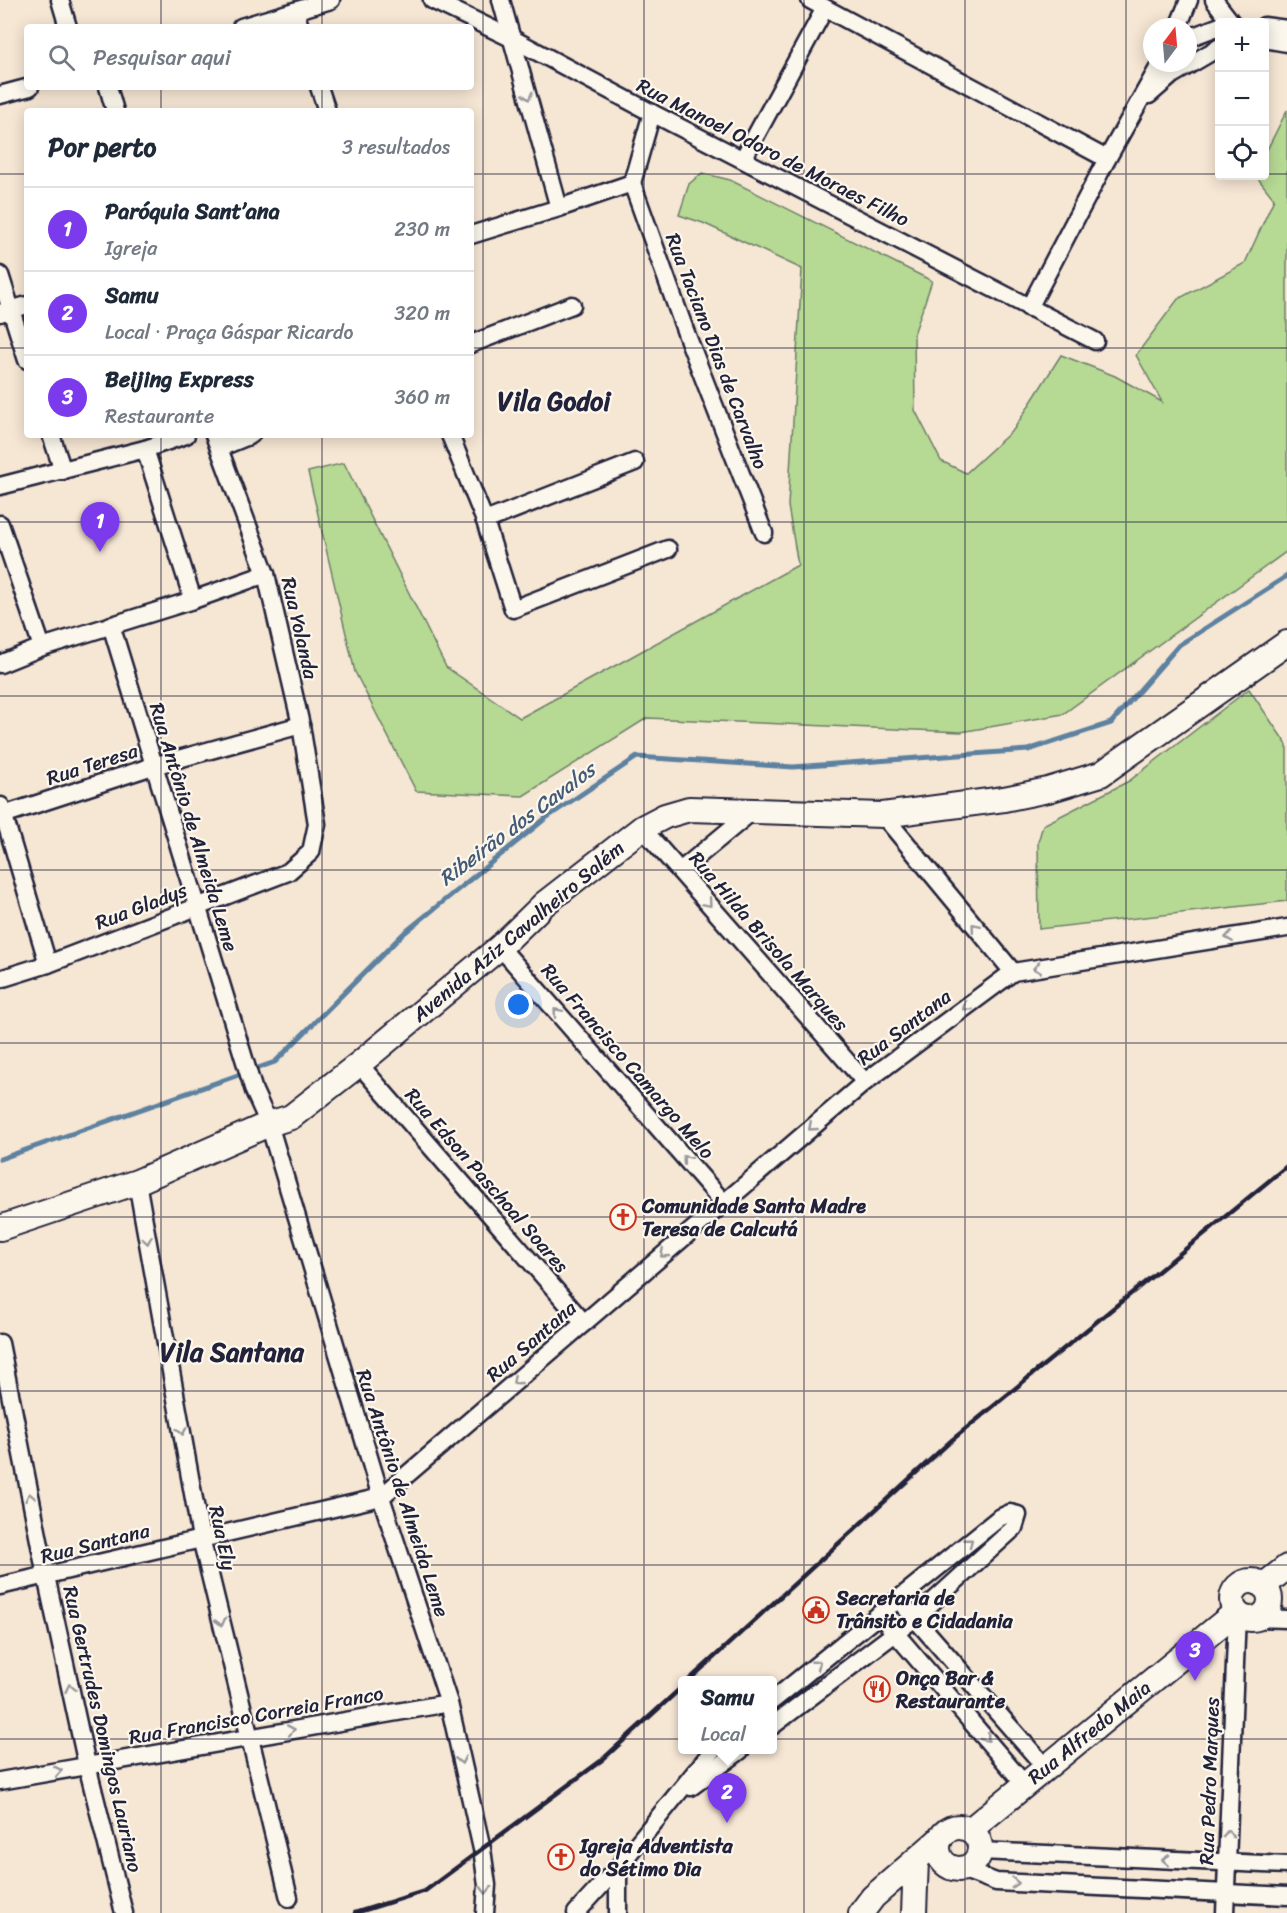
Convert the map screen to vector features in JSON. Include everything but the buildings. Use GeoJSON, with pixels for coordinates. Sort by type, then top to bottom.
{"type":"FeatureCollection","features":[{"type":"Feature","properties":{"kind":"main road","name":"Avenida Aziz Cavalheiro Salém"},"geometry":{"type":"LineString","coordinates":[[0,1228],[136,1182],[269,1124],[291,1117],[500,947],[544,904],[642,828],[665,816],[689,809],[750,813],[883,815],[1004,799],[1048,790],[1101,774],[1287,643]]}},
{"type":"Feature","properties":{"kind":"main road"},"geometry":{"type":"LineString","coordinates":[[1263,1586],[1287,1567]]}},
{"type":"Feature","properties":{"kind":"main road"},"geometry":{"type":"LineString","coordinates":[[1255,1581],[1269,1593],[1270,1600],[1266,1612],[1244,1615],[1232,1603],[1232,1597],[1238,1586],[1255,1581]]}},
{"type":"Feature","properties":{"kind":"main road","name":"Rua Alfredo Maia"},"geometry":{"type":"LineString","coordinates":[[947,1855],[972,1864],[976,1859],[975,1840],[1025,1785],[1244,1615]]}},
{"type":"Feature","properties":{"kind":"main road"},"geometry":{"type":"LineString","coordinates":[[861,1913],[873,1897],[916,1869],[947,1855],[950,1829],[963,1827],[975,1840]]}},
{"type":"Feature","properties":{"kind":"main road"},"geometry":{"type":"LineString","coordinates":[[875,1913],[916,1869]]}},
{"type":"Feature","properties":{"kind":"main road"},"geometry":{"type":"LineString","coordinates":[[914,1913],[916,1869]]}},
{"type":"Feature","properties":{"kind":"street"},"geometry":{"type":"LineString","coordinates":[[60,0],[67,24]]}},
{"type":"Feature","properties":{"kind":"street"},"geometry":{"type":"LineString","coordinates":[[251,24],[331,0]]}},
{"type":"Feature","properties":{"kind":"street","name":"Rua Manoel Odoro de Moraes Filho"},"geometry":{"type":"LineString","coordinates":[[432,0],[513,39],[1095,341]]}},
{"type":"Feature","properties":{"kind":"street"},"geometry":{"type":"LineString","coordinates":[[463,15],[478,18],[489,15],[501,0]]}},
{"type":"Feature","properties":{"kind":"street"},"geometry":{"type":"LineString","coordinates":[[501,0],[559,208]]}},
{"type":"Feature","properties":{"kind":"street"},"geometry":{"type":"LineString","coordinates":[[1182,18],[1189,0]]}},
{"type":"Feature","properties":{"kind":"street"},"geometry":{"type":"LineString","coordinates":[[1214,0],[1228,18]]}},
{"type":"Feature","properties":{"kind":"street"},"geometry":{"type":"LineString","coordinates":[[743,159],[817,4],[1107,159]]}},
{"type":"Feature","properties":{"kind":"street"},"geometry":{"type":"LineString","coordinates":[[295,11],[299,24]]}},
{"type":"Feature","properties":{"kind":"street"},"geometry":{"type":"LineString","coordinates":[[1197,34],[1215,27]]}},
{"type":"Feature","properties":{"kind":"street"},"geometry":{"type":"LineString","coordinates":[[1269,27],[1287,29]]}},
{"type":"Feature","properties":{"kind":"street"},"geometry":{"type":"LineString","coordinates":[[1269,40],[1287,43]]}},
{"type":"Feature","properties":{"kind":"street"},"geometry":{"type":"LineString","coordinates":[[1137,106],[1172,75],[1206,51]]}},
{"type":"Feature","properties":{"kind":"street"},"geometry":{"type":"LineString","coordinates":[[1029,308],[1107,159],[1156,72]]}},
{"type":"Feature","properties":{"kind":"street"},"geometry":{"type":"LineString","coordinates":[[0,95],[24,89]]}},
{"type":"Feature","properties":{"kind":"street"},"geometry":{"type":"LineString","coordinates":[[109,90],[114,108]]}},
{"type":"Feature","properties":{"kind":"street"},"geometry":{"type":"LineString","coordinates":[[320,90],[326,108]]}},
{"type":"Feature","properties":{"kind":"street"},"geometry":{"type":"LineString","coordinates":[[474,234],[632,183],[652,113]]}},
{"type":"Feature","properties":{"kind":"street","name":"Rua Taciano Dias de Carvalho"},"geometry":{"type":"LineString","coordinates":[[632,183],[686,333],[764,533]]}},
{"type":"Feature","properties":{"kind":"street"},"geometry":{"type":"LineString","coordinates":[[0,275],[24,349]]}},
{"type":"Feature","properties":{"kind":"street"},"geometry":{"type":"LineString","coordinates":[[474,343],[572,305]]}},
{"type":"Feature","properties":{"kind":"street"},"geometry":{"type":"LineString","coordinates":[[52,438],[63,471]]}},
{"type":"Feature","properties":{"kind":"street"},"geometry":{"type":"LineString","coordinates":[[0,486],[145,449],[177,438]]}},
{"type":"Feature","properties":{"kind":"street"},"geometry":{"type":"LineString","coordinates":[[216,442],[236,438]]}},
{"type":"Feature","properties":{"kind":"street"},"geometry":{"type":"LineString","coordinates":[[451,438],[485,521],[513,609],[668,549]]}},
{"type":"Feature","properties":{"kind":"street","name":"Rua Yolanda"},"geometry":{"type":"LineString","coordinates":[[216,442],[266,574],[301,725],[317,824],[314,838]]}},
{"type":"Feature","properties":{"kind":"street"},"geometry":{"type":"LineString","coordinates":[[145,449],[193,600]]}},
{"type":"Feature","properties":{"kind":"street"},"geometry":{"type":"LineString","coordinates":[[485,521],[635,462]]}},
{"type":"Feature","properties":{"kind":"street"},"geometry":{"type":"LineString","coordinates":[[0,524],[42,647]]}},
{"type":"Feature","properties":{"kind":"street"},"geometry":{"type":"LineString","coordinates":[[0,664],[42,647],[193,600],[266,574]]}},
{"type":"Feature","properties":{"kind":"street","name":"Rua Antônio de Almeida Leme"},"geometry":{"type":"LineString","coordinates":[[111,625],[238,1041],[254,1091],[269,1124],[381,1497],[449,1703],[482,1849],[487,1885],[485,1913]]}},
{"type":"Feature","properties":{"kind":"street","name":"Rua Teresa"},"geometry":{"type":"LineString","coordinates":[[1,812],[153,766],[301,725]]}},
{"type":"Feature","properties":{"kind":"street"},"geometry":{"type":"LineString","coordinates":[[1,812],[48,964]]}},
{"type":"Feature","properties":{"kind":"street"},"geometry":{"type":"LineString","coordinates":[[680,871],[750,813]]}},
{"type":"Feature","properties":{"kind":"street"},"geometry":{"type":"LineString","coordinates":[[883,815],[1012,972],[1287,928]]}},
{"type":"Feature","properties":{"kind":"street","name":"Rua Hilda Brisola Marques"},"geometry":{"type":"LineString","coordinates":[[642,828],[865,1082]]}},
{"type":"Feature","properties":{"kind":"street","name":"Rua Gladys"},"geometry":{"type":"LineString","coordinates":[[0,979],[48,964],[288,872],[311,852],[314,838]]}},
{"type":"Feature","properties":{"kind":"street","name":"Rua Francisco Camargo Melo"},"geometry":{"type":"LineString","coordinates":[[500,947],[724,1203]]}},
{"type":"Feature","properties":{"kind":"street","name":"Rua Santana"},"geometry":{"type":"LineString","coordinates":[[0,1586],[381,1497],[865,1082],[1012,972]]}},
{"type":"Feature","properties":{"kind":"street","name":"Rua Edson Paschoal Soares"},"geometry":{"type":"LineString","coordinates":[[359,1064],[584,1323]]}},
{"type":"Feature","properties":{"kind":"street","name":"Rua Ely"},"geometry":{"type":"LineString","coordinates":[[136,1182],[201,1538],[289,1898]]}},
{"type":"Feature","properties":{"kind":"street","name":"Rua Gertrudes Domingos Lauriano"},"geometry":{"type":"LineString","coordinates":[[0,1343],[46,1576],[87,1765],[124,1913]]}},
{"type":"Feature","properties":{"kind":"street"},"geometry":{"type":"LineString","coordinates":[[777,1697],[999,1518],[1010,1513],[1018,1515],[1014,1528],[915,1618],[777,1722]]}},
{"type":"Feature","properties":{"kind":"street"},"geometry":{"type":"LineString","coordinates":[[898,1599],[1046,1768]]}},
{"type":"Feature","properties":{"kind":"street"},"geometry":{"type":"LineString","coordinates":[[879,1614],[1025,1785]]}},
{"type":"Feature","properties":{"kind":"street"},"geometry":{"type":"LineString","coordinates":[[1244,1615],[1287,1619]]}},
{"type":"Feature","properties":{"kind":"street","name":"Rua Pedro Marques"},"geometry":{"type":"LineString","coordinates":[[1225,1913],[1244,1615]]}},
{"type":"Feature","properties":{"kind":"street","name":"Rua Francisco Correia Franco"},"geometry":{"type":"LineString","coordinates":[[0,1781],[449,1703]]}},
{"type":"Feature","properties":{"kind":"street"},"geometry":{"type":"LineString","coordinates":[[576,1913],[618,1867],[709,1754]]}},
{"type":"Feature","properties":{"kind":"street"},"geometry":{"type":"LineString","coordinates":[[673,1800],[734,1754]]}},
{"type":"Feature","properties":{"kind":"street"},"geometry":{"type":"LineString","coordinates":[[975,1840],[1227,1863],[1287,1865]]}},
{"type":"Feature","properties":{"kind":"street"},"geometry":{"type":"LineString","coordinates":[[947,1855],[996,1882],[1287,1896]]}},
{"type":"Feature","properties":{"kind":"street"},"geometry":{"type":"LineString","coordinates":[[618,1867],[618,1913]]}},
{"type":"Feature","properties":{"kind":"green space"},"geometry":{"type":"Polygon","coordinates":[[[1287,110],[1287,551],[1063,714],[961,732],[647,718],[523,796],[416,791],[355,672],[308,472],[344,463],[446,667],[520,718],[798,565],[788,506],[802,269],[703,223],[679,215],[689,184],[702,173],[730,180],[932,281],[914,334],[915,410],[941,461],[966,473],[1014,429],[1061,355],[1115,376],[1162,402],[1136,355],[1178,299],[1245,263],[1274,199],[1259,180],[1269,180],[1269,146],[1287,110]]]}},
{"type":"Feature","properties":{"kind":"green space"},"geometry":{"type":"Polygon","coordinates":[[[1249,689],[1287,745],[1287,901],[1039,929],[1038,842],[1043,825],[1129,781],[1249,689]]]}},
{"type":"Feature","properties":{"kind":"waterway","name":"Ribeirão dos Cavalos"},"geometry":{"type":"LineString","coordinates":[[0,1159],[275,1062],[403,934],[546,818],[637,757],[793,767],[1028,750],[1111,723],[1179,645],[1287,576]]}},
{"type":"Feature","properties":{"kind":"railway"},"geometry":{"type":"LineString","coordinates":[[693,1676],[952,1440],[1287,1166]]}},
{"type":"Feature","properties":{"kind":"railway"},"geometry":{"type":"LineString","coordinates":[[355,1913],[425,1891],[602,1760],[678,1691]]}},
{"type":"Feature","properties":{"kind":"place","name":"Paróquia Sant’ana"},"geometry":{"type":"Point","coordinates":[100,552]}},
{"type":"Feature","properties":{"kind":"place","name":"Comunidade Santa Madre Teresa de Calcutá"},"geometry":{"type":"Point","coordinates":[623,1217]}},
{"type":"Feature","properties":{"kind":"place","name":"Secretaria de Trânsito e Cidadania"},"geometry":{"type":"Point","coordinates":[816,1610]}},
{"type":"Feature","properties":{"kind":"place","name":"Beijing Express"},"geometry":{"type":"Point","coordinates":[1195,1681]}},
{"type":"Feature","properties":{"kind":"place","name":"Onça Bar & Restaurante"},"geometry":{"type":"Point","coordinates":[877,1689]}},
{"type":"Feature","properties":{"kind":"place","name":"Samu"},"geometry":{"type":"Point","coordinates":[727,1823]}},
{"type":"Feature","properties":{"kind":"place","name":"Igreja Adventista do Sétimo Dia"},"geometry":{"type":"Point","coordinates":[561,1857]}},
{"type":"Feature","properties":{"kind":"district","name":"Vila Godoi"},"geometry":{"type":"Point","coordinates":[554,401]}},
{"type":"Feature","properties":{"kind":"district","name":"Vila Santana"},"geometry":{"type":"Point","coordinates":[232,1352]}}]}
